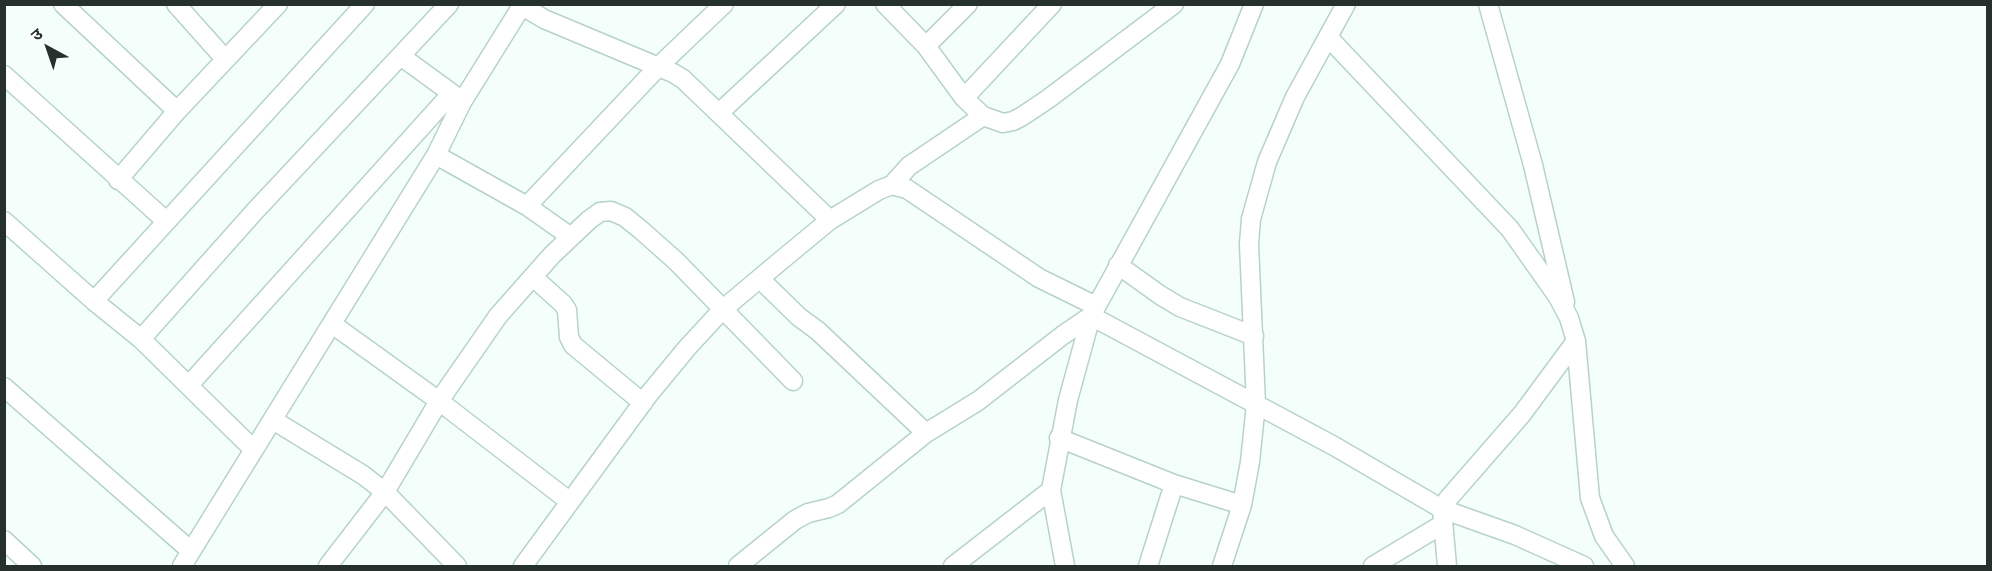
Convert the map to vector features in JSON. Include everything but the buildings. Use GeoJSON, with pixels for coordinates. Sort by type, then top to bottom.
{"type":"FeatureCollection","features":[{"type":"Feature","properties":{"kind":"street"},"geometry":{"type":"LineString","coordinates":[[63,4],[177,111]]}},
{"type":"Feature","properties":{"kind":"street"},"geometry":{"type":"LineString","coordinates":[[118,180],[177,111],[278,4]]}},
{"type":"Feature","properties":{"kind":"street"},"geometry":{"type":"LineString","coordinates":[[94,301],[364,4]]}},
{"type":"Feature","properties":{"kind":"street"},"geometry":{"type":"LineString","coordinates":[[141,339],[255,211],[450,4]]}},
{"type":"Feature","properties":{"kind":"street"},"geometry":{"type":"LineString","coordinates":[[527,206],[658,67],[724,4]]}},
{"type":"Feature","properties":{"kind":"street"},"geometry":{"type":"LineString","coordinates":[[719,113],[836,4]]}},
{"type":"Feature","properties":{"kind":"street"},"geometry":{"type":"LineString","coordinates":[[885,4],[926,46],[964,98],[983,116],[1002,123],[1021,117],[1048,99],[1150,12],[1174,4]]}},
{"type":"Feature","properties":{"kind":"street"},"geometry":{"type":"LineString","coordinates":[[926,46],[968,4]]}},
{"type":"Feature","properties":{"kind":"street"},"geometry":{"type":"LineString","coordinates":[[964,98],[1052,4]]}},
{"type":"Feature","properties":{"kind":"street"},"geometry":{"type":"LineString","coordinates":[[1065,567],[1051,490],[1059,438],[1093,311],[1230,64],[1254,4]]}},
{"type":"Feature","properties":{"kind":"street"},"geometry":{"type":"LineString","coordinates":[[1222,567],[1242,505],[1250,462],[1256,404],[1249,244],[1251,219],[1267,162],[1295,98],[1346,4]]}},
{"type":"Feature","properties":{"kind":"street"},"geometry":{"type":"LineString","coordinates":[[1488,4],[1533,165],[1576,341],[1590,498],[1604,536],[1625,567]]}},
{"type":"Feature","properties":{"kind":"street"},"geometry":{"type":"LineString","coordinates":[[189,385],[457,98],[521,5],[544,20],[683,79],[830,220]]}},
{"type":"Feature","properties":{"kind":"street"},"geometry":{"type":"LineString","coordinates":[[180,6],[225,60]]}},
{"type":"Feature","properties":{"kind":"street"},"geometry":{"type":"LineString","coordinates":[[1328,37],[1510,229],[1558,297],[1569,318]]}},
{"type":"Feature","properties":{"kind":"street"},"geometry":{"type":"LineString","coordinates":[[402,57],[457,98]]}},
{"type":"Feature","properties":{"kind":"street"},"geometry":{"type":"LineString","coordinates":[[4,75],[166,221]]}},
{"type":"Feature","properties":{"kind":"street"},"geometry":{"type":"LineString","coordinates":[[4,387],[187,559],[436,155],[457,98]]}},
{"type":"Feature","properties":{"kind":"street"},"geometry":{"type":"LineString","coordinates":[[523,567],[569,501],[643,403],[687,348],[722,310],[830,220],[879,190],[892,185],[909,166],[983,116]]}},
{"type":"Feature","properties":{"kind":"street"},"geometry":{"type":"LineString","coordinates":[[436,155],[527,206],[571,237]]}},
{"type":"Feature","properties":{"kind":"street"},"geometry":{"type":"LineString","coordinates":[[892,185],[907,189],[1093,311],[1334,446],[1443,516],[1515,535],[1584,567]]}},
{"type":"Feature","properties":{"kind":"street"},"geometry":{"type":"LineString","coordinates":[[328,567],[385,492],[439,401],[498,316],[571,237],[600,213],[611,211],[625,217],[676,261],[793,381]]}},
{"type":"Feature","properties":{"kind":"street"},"geometry":{"type":"LineString","coordinates":[[4,221],[94,301],[141,339],[253,449]]}},
{"type":"Feature","properties":{"kind":"street"},"geometry":{"type":"LineString","coordinates":[[1118,265],[1180,307],[1254,336]]}},
{"type":"Feature","properties":{"kind":"street"},"geometry":{"type":"LineString","coordinates":[[533,277],[567,310],[569,337],[573,345],[643,403]]}},
{"type":"Feature","properties":{"kind":"street"},"geometry":{"type":"LineString","coordinates":[[759,279],[926,433]]}},
{"type":"Feature","properties":{"kind":"street"},"geometry":{"type":"LineString","coordinates":[[738,567],[795,520],[808,513],[838,504],[926,433],[978,401],[1093,311]]}},
{"type":"Feature","properties":{"kind":"street"},"geometry":{"type":"LineString","coordinates":[[332,324],[439,401],[569,501]]}},
{"type":"Feature","properties":{"kind":"street"},"geometry":{"type":"LineString","coordinates":[[1447,567],[1443,516],[1454,490],[1522,414],[1576,341]]}},
{"type":"Feature","properties":{"kind":"street"},"geometry":{"type":"LineString","coordinates":[[273,420],[363,475],[385,492],[457,567]]}},
{"type":"Feature","properties":{"kind":"street"},"geometry":{"type":"LineString","coordinates":[[1059,438],[1174,484],[1242,505]]}},
{"type":"Feature","properties":{"kind":"street"},"geometry":{"type":"LineString","coordinates":[[1148,567],[1174,484]]}},
{"type":"Feature","properties":{"kind":"street"},"geometry":{"type":"LineString","coordinates":[[953,567],[1051,490]]}},
{"type":"Feature","properties":{"kind":"street"},"geometry":{"type":"LineString","coordinates":[[1373,567],[1443,516]]}},
{"type":"Feature","properties":{"kind":"street"},"geometry":{"type":"LineString","coordinates":[[4,540],[32,567]]}}]}
